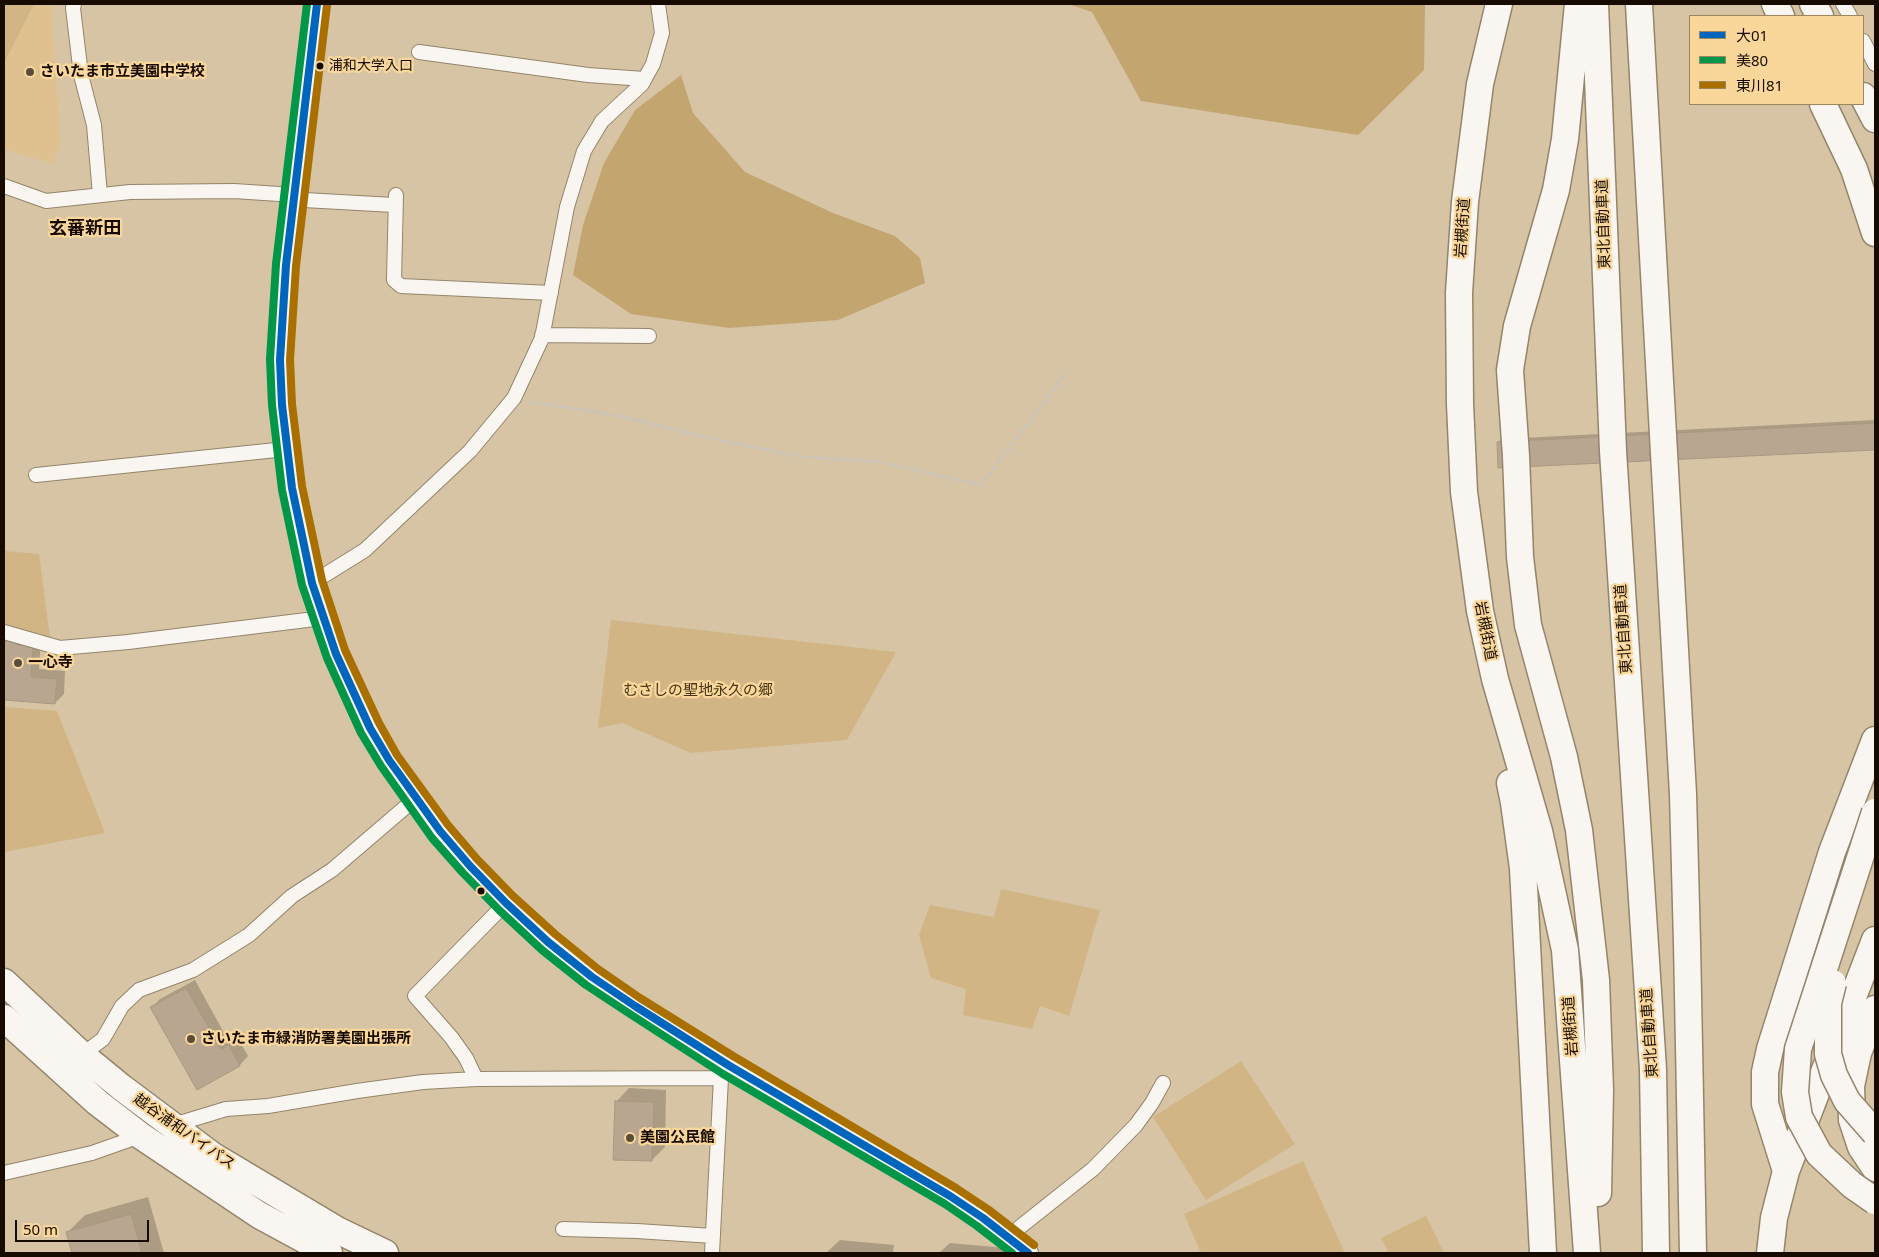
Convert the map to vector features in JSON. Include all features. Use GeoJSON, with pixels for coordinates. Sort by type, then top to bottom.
{"type":"FeatureCollection","features":[{"type":"Feature","properties":{"kind":"highway","name":"岩槻街道"},"geometry":{"type":"LineString","coordinates":[[1499,4],[1480,84],[1464,202],[1459,293],[1460,404],[1464,492],[1480,612],[1495,679],[1539,831],[1565,950],[1588,1253]]}},
{"type":"Feature","properties":{"kind":"highway"},"geometry":{"type":"LineString","coordinates":[[1578,4],[1566,139],[1553,200],[1517,326],[1510,370],[1520,557],[1528,625],[1564,756],[1579,830],[1596,980],[1600,1090],[1598,1253]]}},
{"type":"Feature","properties":{"kind":"highway","name":"東北自動車道"},"geometry":{"type":"LineString","coordinates":[[1595,4],[1613,451],[1653,1069],[1656,1253]]}},
{"type":"Feature","properties":{"kind":"highway"},"geometry":{"type":"LineString","coordinates":[[1638,4],[1683,794],[1693,1253]]}},
{"type":"Feature","properties":{"kind":"highway"},"geometry":{"type":"LineString","coordinates":[[1813,4],[1819,15]]}},
{"type":"Feature","properties":{"kind":"highway"},"geometry":{"type":"LineString","coordinates":[[1864,98],[1875,119]]}},
{"type":"Feature","properties":{"kind":"highway"},"geometry":{"type":"LineString","coordinates":[[1822,105],[1854,169],[1875,233]]}},
{"type":"Feature","properties":{"kind":"highway"},"geometry":{"type":"LineString","coordinates":[[1480,612],[1494,718],[1514,803],[1523,868],[1543,1253]]}},
{"type":"Feature","properties":{"kind":"highway"},"geometry":{"type":"LineString","coordinates":[[1786,1171],[1765,1104],[1766,1072],[1770,1049],[1832,852],[1875,740]]}},
{"type":"Feature","properties":{"kind":"highway"},"geometry":{"type":"LineString","coordinates":[[1875,812],[1828,1003],[1827,1028],[1828,1054],[1834,1075],[1847,1101],[1875,1132]]}},
{"type":"Feature","properties":{"kind":"highway"},"geometry":{"type":"LineString","coordinates":[[1875,812],[1798,1049],[1795,1092],[1799,1117],[1819,1154],[1852,1185],[1875,1201]]}},
{"type":"Feature","properties":{"kind":"highway"},"geometry":{"type":"LineString","coordinates":[[1770,1253],[1774,1218],[1786,1171],[1875,940]]}},
{"type":"Feature","properties":{"kind":"highway","name":"越谷浦和バイパス"},"geometry":{"type":"LineString","coordinates":[[4,982],[82,1054],[171,1126],[213,1156],[337,1230],[385,1253]]}},
{"type":"Feature","properties":{"kind":"highway"},"geometry":{"type":"LineString","coordinates":[[1875,1009],[1858,1053],[1851,1086],[1852,1120],[1861,1147],[1875,1168]]}},
{"type":"Feature","properties":{"kind":"highway","name":"越谷浦和バイパス"},"geometry":{"type":"LineString","coordinates":[[4,1018],[98,1103],[141,1136],[258,1215],[329,1253]]}},
{"type":"Feature","properties":{"kind":"main road"},"geometry":{"type":"LineString","coordinates":[[316,4],[286,265],[280,360],[286,449],[300,532],[312,583],[336,654],[370,728],[389,760],[440,831],[506,904],[548,942],[724,1071],[914,1174],[983,1218],[1028,1253]]}},
{"type":"Feature","properties":{"kind":"street"},"geometry":{"type":"LineString","coordinates":[[74,4],[81,75],[94,125],[100,195]]}},
{"type":"Feature","properties":{"kind":"street"},"geometry":{"type":"LineString","coordinates":[[312,583],[365,550],[470,451],[514,398],[542,335],[568,207],[584,151],[602,121],[642,84],[653,64],[662,33],[658,4]]}},
{"type":"Feature","properties":{"kind":"street"},"geometry":{"type":"LineString","coordinates":[[1843,4],[1849,15]]}},
{"type":"Feature","properties":{"kind":"street"},"geometry":{"type":"LineString","coordinates":[[1864,43],[1875,64]]}},
{"type":"Feature","properties":{"kind":"street"},"geometry":{"type":"LineString","coordinates":[[419,52],[588,74],[644,79]]}},
{"type":"Feature","properties":{"kind":"street"},"geometry":{"type":"LineString","coordinates":[[4,186],[46,200],[130,192],[234,191],[294,195],[304,200],[395,200],[394,280],[402,286],[550,293]]}},
{"type":"Feature","properties":{"kind":"street"},"geometry":{"type":"LineString","coordinates":[[542,335],[649,336]]}},
{"type":"Feature","properties":{"kind":"street"},"geometry":{"type":"LineString","coordinates":[[36,475],[286,449]]}},
{"type":"Feature","properties":{"kind":"street"},"geometry":{"type":"LineString","coordinates":[[4,632],[60,648],[128,642],[323,618]]}},
{"type":"Feature","properties":{"kind":"street"},"geometry":{"type":"LineString","coordinates":[[82,1054],[103,1039],[122,1006],[139,990],[193,970],[249,935],[292,896],[332,870],[416,798]]}},
{"type":"Feature","properties":{"kind":"street"},"geometry":{"type":"LineString","coordinates":[[476,1079],[466,1058],[456,1044],[415,996],[506,904]]}},
{"type":"Feature","properties":{"kind":"street"},"geometry":{"type":"LineString","coordinates":[[4,1174],[92,1153],[226,1109],[268,1106],[423,1082],[724,1071],[712,1253]]}},
{"type":"Feature","properties":{"kind":"street"},"geometry":{"type":"LineString","coordinates":[[1011,1239],[1020,1227],[1093,1169],[1136,1125],[1152,1103],[1163,1083]]}},
{"type":"Feature","properties":{"kind":"street"},"geometry":{"type":"LineString","coordinates":[[563,1229],[713,1236]]}},
{"type":"Feature","properties":{"kind":"path"},"geometry":{"type":"LineString","coordinates":[[514,398],[539,404],[615,414],[718,440],[804,457],[880,462],[981,484],[1067,372]]}},
{"type":"Feature","properties":{"kind":"shaded area","name":"さいたま市立美園中学校"},"geometry":{"type":"Polygon","coordinates":[[[4,4],[51,4],[60,140],[53,164],[4,149],[4,4]]]}},
{"type":"Feature","properties":{"kind":"shaded area"},"geometry":{"type":"Polygon","coordinates":[[[1068,4],[1425,4],[1424,70],[1358,135],[1141,101],[1092,12],[1068,4]]]}},
{"type":"Feature","properties":{"kind":"shaded area"},"geometry":{"type":"Polygon","coordinates":[[[681,75],[693,113],[745,172],[833,213],[895,236],[920,258],[925,283],[838,320],[729,328],[631,314],[573,275],[583,225],[604,163],[635,110],[681,75]]]}},
{"type":"Feature","properties":{"kind":"green space"},"geometry":{"type":"Polygon","coordinates":[[[4,4],[34,4],[4,63],[4,4]]]}},
{"type":"Feature","properties":{"kind":"green space"},"geometry":{"type":"Polygon","coordinates":[[[4,551],[39,554],[50,638],[4,625],[4,551]]]}},
{"type":"Feature","properties":{"kind":"green space","name":"むさしの聖地永久の郷"},"geometry":{"type":"Polygon","coordinates":[[[611,620],[896,652],[847,740],[691,753],[622,723],[598,728],[611,620]]]}},
{"type":"Feature","properties":{"kind":"green space"},"geometry":{"type":"Polygon","coordinates":[[[4,707],[57,711],[105,833],[4,852],[4,707]]]}},
{"type":"Feature","properties":{"kind":"green space"},"geometry":{"type":"Polygon","coordinates":[[[1001,889],[1100,910],[1069,1016],[1040,1006],[1032,1029],[963,1015],[966,989],[931,978],[919,935],[930,905],[994,917],[1001,889]]]}},
{"type":"Feature","properties":{"kind":"green space"},"geometry":{"type":"Polygon","coordinates":[[[1241,1061],[1295,1144],[1206,1200],[1153,1117],[1241,1061]]]}},
{"type":"Feature","properties":{"kind":"green space"},"geometry":{"type":"Polygon","coordinates":[[[1303,1161],[1344,1251],[1338,1253],[1201,1253],[1184,1214],[1303,1161]]]}},
{"type":"Feature","properties":{"kind":"green space"},"geometry":{"type":"Polygon","coordinates":[[[1426,1216],[1444,1253],[1389,1253],[1381,1238],[1426,1216]]]}},
{"type":"Feature","properties":{"kind":"building"},"geometry":{"type":"Polygon","coordinates":[[[1875,423],[1875,450],[1498,468],[1497,442],[1875,423]]]}},
{"type":"Feature","properties":{"kind":"building"},"geometry":{"type":"Polygon","coordinates":[[[4,641],[17,642],[17,645],[33,646],[31,677],[57,679],[55,704],[4,700],[4,641]]]}},
{"type":"Feature","properties":{"kind":"building"},"geometry":{"type":"Polygon","coordinates":[[[186,988],[221,1049],[229,1045],[240,1066],[197,1090],[150,1007],[186,988]]]}},
{"type":"Feature","properties":{"kind":"building"},"geometry":{"type":"Polygon","coordinates":[[[615,1101],[654,1102],[652,1161],[613,1160],[615,1101]]]}},
{"type":"Feature","properties":{"kind":"building"},"geometry":{"type":"Polygon","coordinates":[[[131,1214],[142,1253],[72,1253],[66,1232],[131,1214]]]}},
{"type":"Feature","properties":{"kind":"transit line","name":"美80"},"geometry":{"type":"LineString","coordinates":[[307,4],[276,264],[270,359],[272,405],[282,490],[302,585],[327,658],[361,733],[381,766],[432,838],[499,910],[542,950],[586,985],[723,1074],[945,1204],[1012,1253]]}},
{"type":"Feature","properties":{"kind":"transit line","name":"大01"},"geometry":{"type":"LineString","coordinates":[[317,4],[286,265],[280,360],[282,405],[292,488],[312,583],[336,654],[370,728],[389,760],[440,831],[470,866],[548,942],[592,977],[635,1006],[728,1065],[950,1196],[983,1218],[1028,1253]]}},
{"type":"Feature","properties":{"kind":"transit line","name":"東川81"},"geometry":{"type":"LineString","coordinates":[[327,5],[296,266],[290,360],[292,404],[302,486],[322,580],[345,650],[379,723],[397,755],[448,825],[477,859],[513,896],[598,969],[640,998],[733,1056],[956,1188],[989,1210],[1034,1245]]}},
{"type":"Feature","properties":{"kind":"place","name":"浦和大学入口"},"geometry":{"type":"Point","coordinates":[320,66]}},
{"type":"Feature","properties":{"kind":"place","name":"さいたま市立美園中学校"},"geometry":{"type":"Point","coordinates":[30,72]}},
{"type":"Feature","properties":{"kind":"place","name":"一心寺"},"geometry":{"type":"Point","coordinates":[18,663]}},
{"type":"Feature","properties":{"kind":"place","name":"さいたま市緑消防署美園出張所"},"geometry":{"type":"Point","coordinates":[191,1039]}},
{"type":"Feature","properties":{"kind":"place","name":"美園公民館"},"geometry":{"type":"Point","coordinates":[630,1138]}},
{"type":"Feature","properties":{"kind":"district","name":"玄蕃新田"},"geometry":{"type":"Point","coordinates":[85,229]}}]}
